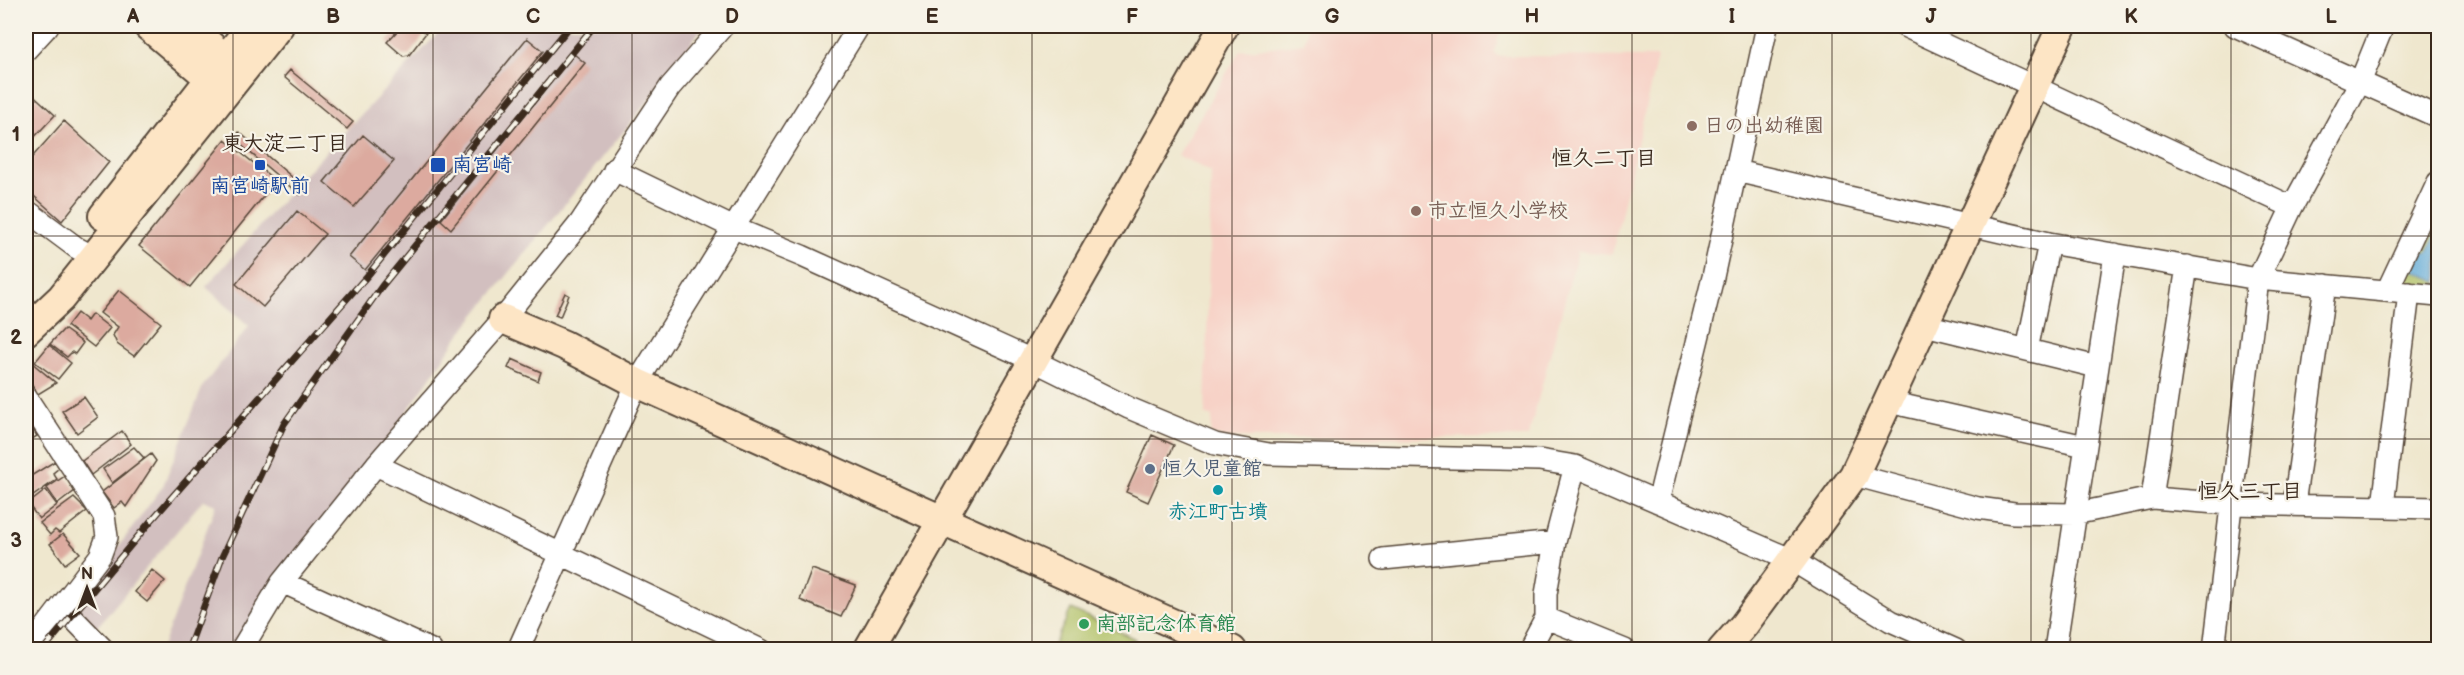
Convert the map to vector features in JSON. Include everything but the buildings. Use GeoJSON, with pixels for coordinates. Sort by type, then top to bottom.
{"type":"FeatureCollection","features":[{"type":"Feature","properties":{"kind":"street"},"geometry":{"type":"LineString","coordinates":[[26,50],[48,26]]}},
{"type":"Feature","properties":{"kind":"street"},"geometry":{"type":"LineString","coordinates":[[148,26],[226,75]]}},
{"type":"Feature","properties":{"kind":"street"},"geometry":{"type":"LineString","coordinates":[[188,26],[226,75]]}},
{"type":"Feature","properties":{"kind":"street"},"geometry":{"type":"LineString","coordinates":[[226,75],[251,26]]}},
{"type":"Feature","properties":{"kind":"street"},"geometry":{"type":"LineString","coordinates":[[26,331],[61,298],[86,253],[226,75],[279,26]]}},
{"type":"Feature","properties":{"kind":"street"},"geometry":{"type":"LineString","coordinates":[[241,650],[282,582],[376,465],[503,319],[580,223],[670,87],[723,26]]}},
{"type":"Feature","properties":{"kind":"street"},"geometry":{"type":"LineString","coordinates":[[518,650],[637,383],[859,26]]}},
{"type":"Feature","properties":{"kind":"street"},"geometry":{"type":"LineString","coordinates":[[868,650],[1224,26]]}},
{"type":"Feature","properties":{"kind":"street"},"geometry":{"type":"LineString","coordinates":[[1658,501],[1713,277],[1767,26]]}},
{"type":"Feature","properties":{"kind":"street"},"geometry":{"type":"LineString","coordinates":[[1904,26],[2292,207]]}},
{"type":"Feature","properties":{"kind":"street"},"geometry":{"type":"LineString","coordinates":[[1722,650],[1744,625],[1854,475],[1925,325],[1967,226],[2062,26]]}},
{"type":"Feature","properties":{"kind":"street"},"geometry":{"type":"LineString","coordinates":[[2235,26],[2361,80],[2439,117]]}},
{"type":"Feature","properties":{"kind":"street"},"geometry":{"type":"LineString","coordinates":[[2214,650],[2258,279],[2292,207],[2361,80],[2383,26]]}},
{"type":"Feature","properties":{"kind":"street"},"geometry":{"type":"LineString","coordinates":[[614,170],[734,228],[1032,360],[1129,408],[1215,444],[1269,454],[1539,460],[1575,466],[1791,559],[1891,621],[1956,650]]}},
{"type":"Feature","properties":{"kind":"street"},"geometry":{"type":"LineString","coordinates":[[1736,171],[1967,226],[2049,243],[2258,279],[2439,296]]}},
{"type":"Feature","properties":{"kind":"street"},"geometry":{"type":"LineString","coordinates":[[2387,291],[2439,182]]}},
{"type":"Feature","properties":{"kind":"street"},"geometry":{"type":"LineString","coordinates":[[26,210],[86,253]]}},
{"type":"Feature","properties":{"kind":"street"},"geometry":{"type":"LineString","coordinates":[[2027,350],[2049,243]]}},
{"type":"Feature","properties":{"kind":"street"},"geometry":{"type":"LineString","coordinates":[[26,304],[86,253]]}},
{"type":"Feature","properties":{"kind":"street"},"geometry":{"type":"LineString","coordinates":[[2055,650],[2115,254]]}},
{"type":"Feature","properties":{"kind":"street"},"geometry":{"type":"LineString","coordinates":[[2152,498],[2187,266]]}},
{"type":"Feature","properties":{"kind":"street"},"geometry":{"type":"LineString","coordinates":[[2294,504],[2325,285]]}},
{"type":"Feature","properties":{"kind":"street"},"geometry":{"type":"LineString","coordinates":[[2383,506],[2409,293]]}},
{"type":"Feature","properties":{"kind":"street"},"geometry":{"type":"LineString","coordinates":[[503,319],[564,345],[637,383],[1232,650]]}},
{"type":"Feature","properties":{"kind":"street"},"geometry":{"type":"LineString","coordinates":[[1925,325],[2097,367]]}},
{"type":"Feature","properties":{"kind":"street"},"geometry":{"type":"LineString","coordinates":[[26,397],[104,516],[106,537],[100,556],[28,650]]}},
{"type":"Feature","properties":{"kind":"street"},"geometry":{"type":"LineString","coordinates":[[1889,402],[2085,446]]}},
{"type":"Feature","properties":{"kind":"street"},"geometry":{"type":"LineString","coordinates":[[376,465],[761,650]]}},
{"type":"Feature","properties":{"kind":"street"},"geometry":{"type":"LineString","coordinates":[[1529,650],[1546,618],[1546,594],[1555,542],[1575,466]]}},
{"type":"Feature","properties":{"kind":"street"},"geometry":{"type":"LineString","coordinates":[[1854,475],[1978,508],[2014,513],[2074,514],[2152,498],[2230,504],[2439,508]]}},
{"type":"Feature","properties":{"kind":"street"},"geometry":{"type":"LineString","coordinates":[[1383,559],[1555,542]]}},
{"type":"Feature","properties":{"kind":"street"},"geometry":{"type":"LineString","coordinates":[[282,582],[431,650]]}},
{"type":"Feature","properties":{"kind":"street"},"geometry":{"type":"LineString","coordinates":[[62,607],[104,650]]}},
{"type":"Feature","properties":{"kind":"street"},"geometry":{"type":"LineString","coordinates":[[1546,618],[1625,650]]}},
{"type":"Feature","properties":{"kind":"shaded area"},"geometry":{"type":"Polygon","coordinates":[[[445,26],[703,26],[666,79],[460,334],[387,441],[308,542],[229,649],[161,649],[216,505],[203,500],[93,632],[74,607],[163,486],[203,386],[249,326],[206,287],[307,172],[445,26]]]}},
{"type":"Feature","properties":{"kind":"shaded area","name":"市立恒久小学校"},"geometry":{"type":"Polygon","coordinates":[[[1307,26],[1502,26],[1494,52],[1497,56],[1657,57],[1612,254],[1578,251],[1528,437],[1225,438],[1211,434],[1212,417],[1205,414],[1211,172],[1177,155],[1240,51],[1304,43],[1307,26]]]}},
{"type":"Feature","properties":{"kind":"green space"},"geometry":{"type":"Polygon","coordinates":[[[2438,201],[2438,290],[2408,288],[2401,278],[2438,201]]]}},
{"type":"Feature","properties":{"kind":"green space","name":"南部記念体育館"},"geometry":{"type":"Polygon","coordinates":[[[1071,609],[1135,639],[1131,649],[1052,649],[1071,609]]]}},
{"type":"Feature","properties":{"kind":"water"},"geometry":{"type":"Polygon","coordinates":[[[2438,230],[2438,282],[2413,270],[2422,252],[2427,253],[2438,230]]]}},
{"type":"Feature","properties":{"kind":"railway"},"geometry":{"type":"LineString","coordinates":[[43,650],[150,522],[367,276],[570,26]]}},
{"type":"Feature","properties":{"kind":"railway"},"geometry":{"type":"LineString","coordinates":[[188,650],[222,557],[284,424],[382,286],[594,26]]}},
{"type":"Feature","properties":{"kind":"place","name":"日の出幼稚園"},"geometry":{"type":"Point","coordinates":[1692,126]}},
{"type":"Feature","properties":{"kind":"place","name":"南宮崎駅前"},"geometry":{"type":"Point","coordinates":[260,165]}},
{"type":"Feature","properties":{"kind":"place","name":"南宮崎"},"geometry":{"type":"Point","coordinates":[438,165]}},
{"type":"Feature","properties":{"kind":"place","name":"市立恒久小学校"},"geometry":{"type":"Point","coordinates":[1416,211]}},
{"type":"Feature","properties":{"kind":"place","name":"恒久児童館"},"geometry":{"type":"Point","coordinates":[1150,469]}},
{"type":"Feature","properties":{"kind":"place","name":"赤江町古墳"},"geometry":{"type":"Point","coordinates":[1218,490]}},
{"type":"Feature","properties":{"kind":"place","name":"南部記念体育館"},"geometry":{"type":"Point","coordinates":[1084,624]}},
{"type":"Feature","properties":{"kind":"district","name":"東大淀二丁目"},"geometry":{"type":"Point","coordinates":[285,143]}},
{"type":"Feature","properties":{"kind":"district","name":"恒久二丁目"},"geometry":{"type":"Point","coordinates":[1604,158]}},
{"type":"Feature","properties":{"kind":"district","name":"恒久三丁目"},"geometry":{"type":"Point","coordinates":[2250,491]}}]}
